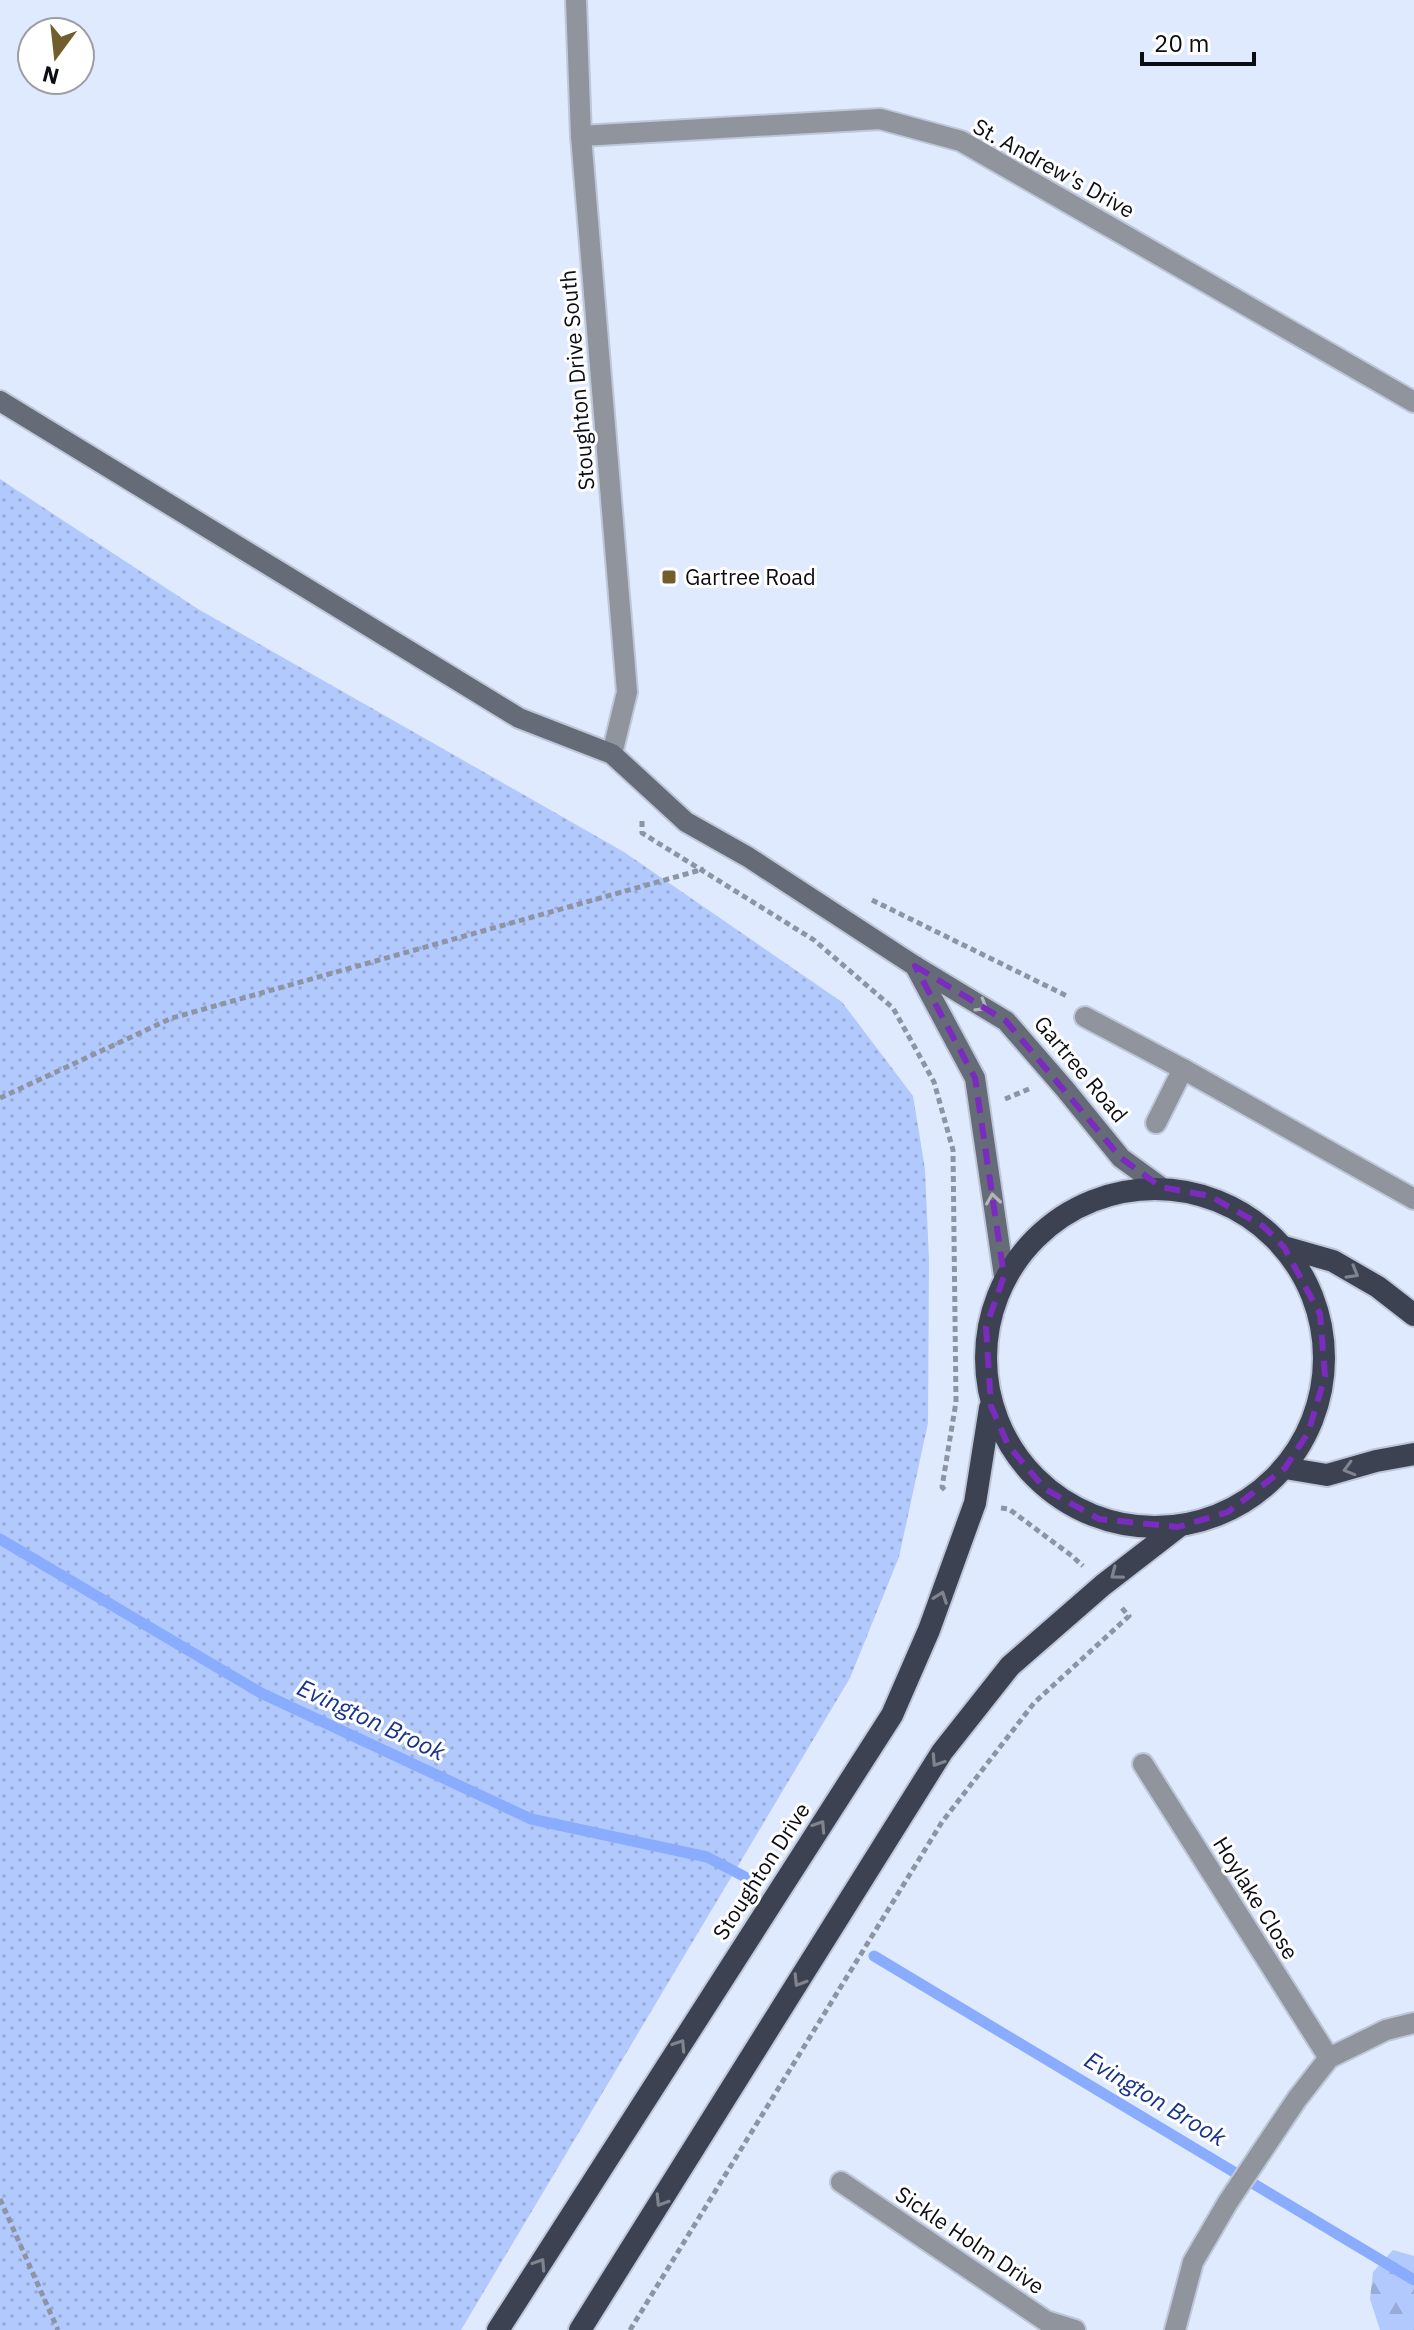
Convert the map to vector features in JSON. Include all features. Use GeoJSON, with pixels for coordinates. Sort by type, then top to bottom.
{"type":"FeatureCollection","features":[{"type":"Feature","properties":{"kind":"highway"},"geometry":{"type":"LineString","coordinates":[[580,2330],[942,1752],[1010,1666],[1103,1585],[1178,1527],[1228,1512],[1263,1489],[1285,1468],[1308,1433],[1325,1376],[1320,1314],[1284,1247],[1263,1226],[1210,1196],[1161,1187],[1118,1191],[1053,1221],[1004,1276],[986,1327],[991,1406],[1008,1445],[1045,1489],[1099,1519],[1178,1527]]}},
{"type":"Feature","properties":{"kind":"highway"},"geometry":{"type":"LineString","coordinates":[[1284,1247],[1333,1261],[1378,1287],[1414,1315]]}},
{"type":"Feature","properties":{"kind":"highway","name":"Stoughton Drive"},"geometry":{"type":"LineString","coordinates":[[498,2330],[892,1715],[929,1630],[975,1503],[991,1406]]}},
{"type":"Feature","properties":{"kind":"highway"},"geometry":{"type":"LineString","coordinates":[[1285,1468],[1327,1475],[1414,1454]]}},
{"type":"Feature","properties":{"kind":"main road","name":"Gartree Road"},"geometry":{"type":"LineString","coordinates":[[0,401],[519,718],[612,754],[686,822],[748,857],[915,966],[1006,1021],[1121,1158],[1161,1187]]}},
{"type":"Feature","properties":{"kind":"main road","name":"Gartree Road"},"geometry":{"type":"LineString","coordinates":[[915,966],[975,1078],[1004,1276]]}},
{"type":"Feature","properties":{"kind":"street","name":"Stoughton Drive South"},"geometry":{"type":"LineString","coordinates":[[576,0],[581,136],[627,692],[612,754]]}},
{"type":"Feature","properties":{"kind":"street","name":"St. Andrew's Drive"},"geometry":{"type":"LineString","coordinates":[[581,136],[880,119],[961,141],[1414,402]]}},
{"type":"Feature","properties":{"kind":"street","name":"Gartree Road"},"geometry":{"type":"LineString","coordinates":[[1085,1017],[1414,1199]]}},
{"type":"Feature","properties":{"kind":"street","name":"Gartree Road"},"geometry":{"type":"LineString","coordinates":[[1156,1123],[1183,1069]]}},
{"type":"Feature","properties":{"kind":"street","name":"Hoylake Close"},"geometry":{"type":"LineString","coordinates":[[1143,1764],[1329,2058]]}},
{"type":"Feature","properties":{"kind":"street"},"geometry":{"type":"LineString","coordinates":[[1175,2330],[1193,2262],[1228,2202],[1297,2099],[1329,2058],[1386,2030],[1414,2023]]}},
{"type":"Feature","properties":{"kind":"street","name":"Sickle Holm Drive"},"geometry":{"type":"LineString","coordinates":[[841,2182],[1046,2321],[1075,2330]]}},
{"type":"Feature","properties":{"kind":"path"},"geometry":{"type":"LineString","coordinates":[[630,2330],[942,1822],[1034,1703],[1129,1616],[1103,1585],[1072,1556],[1009,1509],[975,1503],[942,1487],[956,1402],[953,1150],[934,1082],[893,1008],[814,940],[642,833],[640,780]]}},
{"type":"Feature","properties":{"kind":"path"},"geometry":{"type":"LineString","coordinates":[[0,1098],[172,1018],[748,857]]}},
{"type":"Feature","properties":{"kind":"path"},"geometry":{"type":"LineString","coordinates":[[859,894],[1079,1002],[1085,1017]]}},
{"type":"Feature","properties":{"kind":"path"},"geometry":{"type":"LineString","coordinates":[[0,2199],[58,2330]]}},
{"type":"Feature","properties":{"kind":"highlighted area"},"geometry":{"type":"Polygon","coordinates":[[[915,966],[1006,1021],[1121,1158],[1161,1187],[1210,1196],[1263,1226],[1284,1247],[1320,1314],[1325,1376],[1308,1433],[1285,1468],[1228,1512],[1178,1527],[1099,1519],[1045,1489],[1008,1445],[991,1406],[986,1327],[1004,1276],[975,1078],[915,966]]]}},
{"type":"Feature","properties":{"kind":"green space"},"geometry":{"type":"Polygon","coordinates":[[[0,479],[198,609],[624,852],[842,1002],[913,1096],[925,1169],[929,1260],[928,1423],[899,1557],[850,1678],[461,2330],[0,2330],[0,479]]]}},
{"type":"Feature","properties":{"kind":"green space"},"geometry":{"type":"Polygon","coordinates":[[[1393,2250],[1414,2256],[1414,2330],[1380,2330],[1370,2299],[1373,2272],[1393,2250]]]}},
{"type":"Feature","properties":{"kind":"waterway","name":"Evington Brook"},"geometry":{"type":"LineString","coordinates":[[0,1539],[261,1693],[531,1819],[707,1857],[749,1879]]}},
{"type":"Feature","properties":{"kind":"waterway","name":"Evington Brook"},"geometry":{"type":"LineString","coordinates":[[874,1956],[1414,2280]]}},
{"type":"Feature","properties":{"kind":"place","name":"Gartree Road"},"geometry":{"type":"Point","coordinates":[669,577]}}]}
